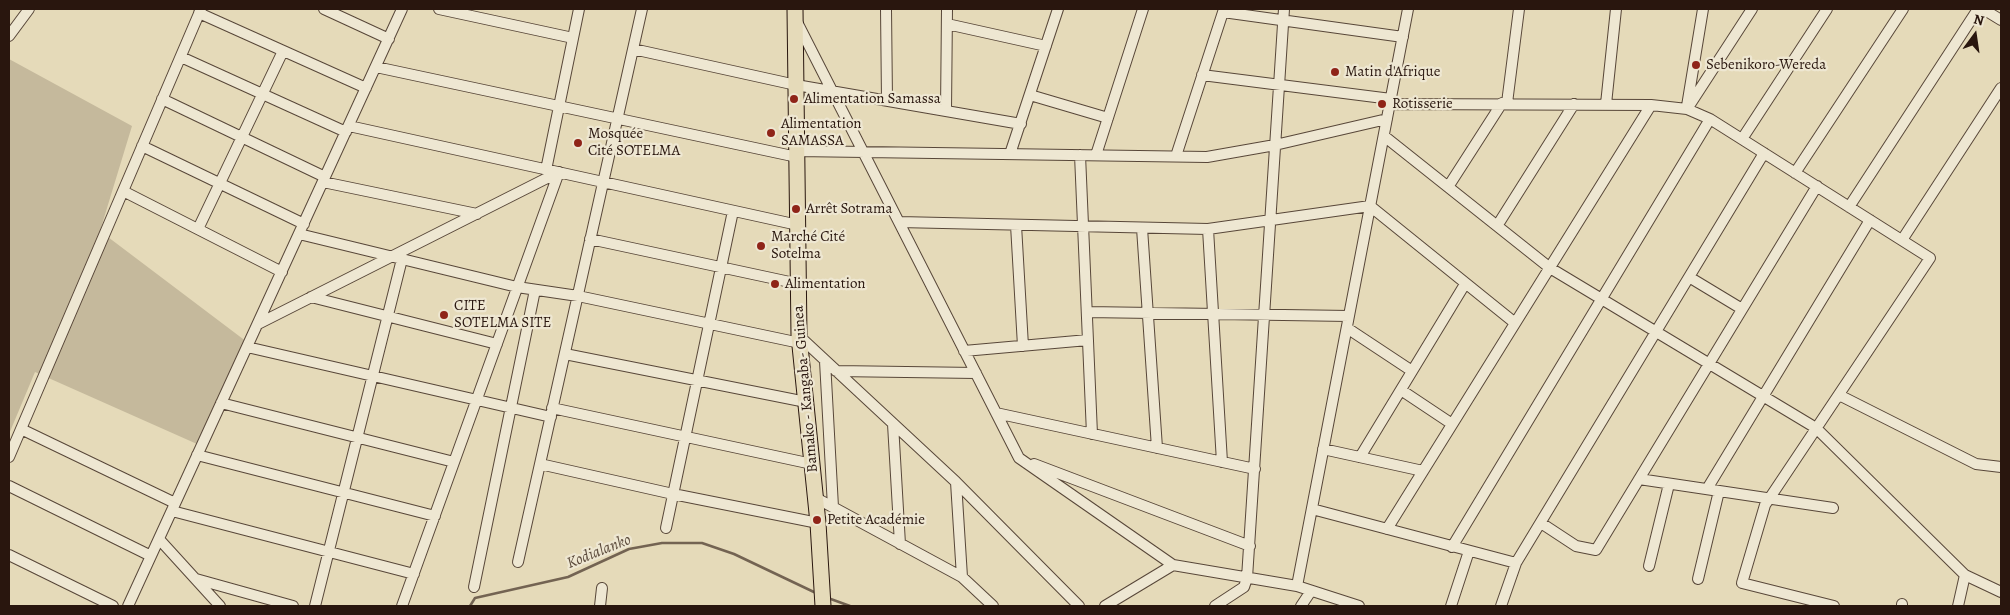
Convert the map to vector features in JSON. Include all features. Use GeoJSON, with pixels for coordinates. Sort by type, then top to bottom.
{"type":"FeatureCollection","features":[{"type":"Feature","properties":{"kind":"main road","name":"Bamako - Kangaba- Guinea"},"geometry":{"type":"LineString","coordinates":[[795,14],[800,340],[816,498],[822,599]]}},
{"type":"Feature","properties":{"kind":"street"},"geometry":{"type":"LineString","coordinates":[[9,36],[29,9]]}},
{"type":"Feature","properties":{"kind":"street"},"geometry":{"type":"LineString","coordinates":[[324,9],[389,39]]}},
{"type":"Feature","properties":{"kind":"street"},"geometry":{"type":"LineString","coordinates":[[128,606],[402,9]]}},
{"type":"Feature","properties":{"kind":"street"},"geometry":{"type":"LineString","coordinates":[[440,9],[573,38]]}},
{"type":"Feature","properties":{"kind":"street"},"geometry":{"type":"LineString","coordinates":[[546,170],[580,9]]}},
{"type":"Feature","properties":{"kind":"street"},"geometry":{"type":"LineString","coordinates":[[518,562],[642,9]]}},
{"type":"Feature","properties":{"kind":"street"},"geometry":{"type":"LineString","coordinates":[[886,9],[886,100]]}},
{"type":"Feature","properties":{"kind":"street"},"geometry":{"type":"LineString","coordinates":[[946,110],[947,9]]}},
{"type":"Feature","properties":{"kind":"street"},"geometry":{"type":"LineString","coordinates":[[1010,154],[1058,9]]}},
{"type":"Feature","properties":{"kind":"street"},"geometry":{"type":"LineString","coordinates":[[1096,155],[1143,9]]}},
{"type":"Feature","properties":{"kind":"street"},"geometry":{"type":"LineString","coordinates":[[1215,606],[1244,587],[1248,578],[1284,9]]}},
{"type":"Feature","properties":{"kind":"street"},"geometry":{"type":"LineString","coordinates":[[1297,586],[1408,9]]}},
{"type":"Feature","properties":{"kind":"street"},"geometry":{"type":"LineString","coordinates":[[1448,187],[1505,103],[1519,9]]}},
{"type":"Feature","properties":{"kind":"street"},"geometry":{"type":"LineString","coordinates":[[1606,104],[1616,9]]}},
{"type":"Feature","properties":{"kind":"street"},"geometry":{"type":"LineString","coordinates":[[1687,109],[1703,9]]}},
{"type":"Feature","properties":{"kind":"street"},"geometry":{"type":"LineString","coordinates":[[1687,109],[1752,9]]}},
{"type":"Feature","properties":{"kind":"street"},"geometry":{"type":"LineString","coordinates":[[1742,139],[1827,9]]}},
{"type":"Feature","properties":{"kind":"street"},"geometry":{"type":"LineString","coordinates":[[1796,173],[1903,9]]}},
{"type":"Feature","properties":{"kind":"street"},"geometry":{"type":"LineString","coordinates":[[1849,207],[1978,9]]}},
{"type":"Feature","properties":{"kind":"street"},"geometry":{"type":"LineString","coordinates":[[1983,9],[2001,20]]}},
{"type":"Feature","properties":{"kind":"street"},"geometry":{"type":"LineString","coordinates":[[9,457],[200,11],[366,88]]}},
{"type":"Feature","properties":{"kind":"street"},"geometry":{"type":"LineString","coordinates":[[1176,156],[1223,11],[1403,37]]}},
{"type":"Feature","properties":{"kind":"street"},"geometry":{"type":"LineString","coordinates":[[795,14],[898,222],[1019,458],[1174,565],[1297,586],[1359,606]]}},
{"type":"Feature","properties":{"kind":"street"},"geometry":{"type":"LineString","coordinates":[[947,24],[1046,46]]}},
{"type":"Feature","properties":{"kind":"street"},"geometry":{"type":"LineString","coordinates":[[633,50],[796,85],[1021,124]]}},
{"type":"Feature","properties":{"kind":"street"},"geometry":{"type":"LineString","coordinates":[[198,229],[283,51]]}},
{"type":"Feature","properties":{"kind":"street"},"geometry":{"type":"LineString","coordinates":[[181,57],[262,94],[347,129],[559,172],[798,225]]}},
{"type":"Feature","properties":{"kind":"street"},"geometry":{"type":"LineString","coordinates":[[376,67],[617,119],[797,154],[863,152],[1207,157],[1276,145],[1387,119]]}},
{"type":"Feature","properties":{"kind":"street"},"geometry":{"type":"LineString","coordinates":[[1202,75],[1279,84],[1391,101],[1651,104],[1687,109],[1710,119],[1930,258],[1765,505],[1742,583],[1834,606]]}},
{"type":"Feature","properties":{"kind":"street"},"geometry":{"type":"LineString","coordinates":[[1902,240],[2001,88]]}},
{"type":"Feature","properties":{"kind":"street"},"geometry":{"type":"LineString","coordinates":[[1030,95],[1108,118]]}},
{"type":"Feature","properties":{"kind":"street"},"geometry":{"type":"LineString","coordinates":[[162,99],[324,180],[477,214]]}},
{"type":"Feature","properties":{"kind":"street"},"geometry":{"type":"LineString","coordinates":[[1497,226],[1574,104]]}},
{"type":"Feature","properties":{"kind":"street"},"geometry":{"type":"LineString","coordinates":[[1386,529],[1651,104]]}},
{"type":"Feature","properties":{"kind":"street"},"geometry":{"type":"LineString","coordinates":[[1452,546],[1710,119]]}},
{"type":"Feature","properties":{"kind":"street"},"geometry":{"type":"LineString","coordinates":[[1384,136],[1550,268],[1816,428],[1965,575],[2001,592]]}},
{"type":"Feature","properties":{"kind":"street"},"geometry":{"type":"LineString","coordinates":[[142,146],[304,224]]}},
{"type":"Feature","properties":{"kind":"street"},"geometry":{"type":"LineString","coordinates":[[1501,606],[1516,564],[1764,153]]}},
{"type":"Feature","properties":{"kind":"street"},"geometry":{"type":"LineString","coordinates":[[1080,155],[1092,434]]}},
{"type":"Feature","properties":{"kind":"street"},"geometry":{"type":"LineString","coordinates":[[258,324],[559,172]]}},
{"type":"Feature","properties":{"kind":"street"},"geometry":{"type":"LineString","coordinates":[[402,606],[559,172]]}},
{"type":"Feature","properties":{"kind":"street"},"geometry":{"type":"LineString","coordinates":[[1541,522],[1576,546],[1596,550],[1817,186]]}},
{"type":"Feature","properties":{"kind":"street"},"geometry":{"type":"LineString","coordinates":[[123,191],[282,272]]}},
{"type":"Feature","properties":{"kind":"street"},"geometry":{"type":"LineString","coordinates":[[898,222],[1208,228],[1370,206],[1515,323]]}},
{"type":"Feature","properties":{"kind":"street"},"geometry":{"type":"LineString","coordinates":[[666,528],[733,211]]}},
{"type":"Feature","properties":{"kind":"street"},"geometry":{"type":"LineString","coordinates":[[1707,489],[1870,220]]}},
{"type":"Feature","properties":{"kind":"street"},"geometry":{"type":"LineString","coordinates":[[1016,225],[1023,346]]}},
{"type":"Feature","properties":{"kind":"street"},"geometry":{"type":"LineString","coordinates":[[1142,228],[1157,448]]}},
{"type":"Feature","properties":{"kind":"street"},"geometry":{"type":"LineString","coordinates":[[1208,228],[1222,462]]}},
{"type":"Feature","properties":{"kind":"street"},"geometry":{"type":"LineString","coordinates":[[299,234],[517,287],[578,296],[709,324],[800,340],[956,482],[1079,606]]}},
{"type":"Feature","properties":{"kind":"street"},"geometry":{"type":"LineString","coordinates":[[590,239],[799,284]]}},
{"type":"Feature","properties":{"kind":"street"},"geometry":{"type":"LineString","coordinates":[[314,606],[402,259]]}},
{"type":"Feature","properties":{"kind":"street"},"geometry":{"type":"LineString","coordinates":[[1689,277],[1742,309]]}},
{"type":"Feature","properties":{"kind":"street"},"geometry":{"type":"LineString","coordinates":[[1360,457],[1466,284]]}},
{"type":"Feature","properties":{"kind":"street"},"geometry":{"type":"LineString","coordinates":[[474,587],[535,290]]}},
{"type":"Feature","properties":{"kind":"street"},"geometry":{"type":"LineString","coordinates":[[311,297],[497,344]]}},
{"type":"Feature","properties":{"kind":"street"},"geometry":{"type":"LineString","coordinates":[[1086,312],[1349,316]]}},
{"type":"Feature","properties":{"kind":"street"},"geometry":{"type":"LineString","coordinates":[[1347,328],[1412,371]]}},
{"type":"Feature","properties":{"kind":"street"},"geometry":{"type":"LineString","coordinates":[[964,352],[1088,340]]}},
{"type":"Feature","properties":{"kind":"street"},"geometry":{"type":"LineString","coordinates":[[247,347],[510,408],[552,413],[685,437],[812,464]]}},
{"type":"Feature","properties":{"kind":"street"},"geometry":{"type":"LineString","coordinates":[[565,354],[806,402]]}},
{"type":"Feature","properties":{"kind":"street"},"geometry":{"type":"LineString","coordinates":[[825,361],[833,507]]}},
{"type":"Feature","properties":{"kind":"street"},"geometry":{"type":"LineString","coordinates":[[836,371],[976,373]]}},
{"type":"Feature","properties":{"kind":"street"},"geometry":{"type":"LineString","coordinates":[[1401,390],[1452,424]]}},
{"type":"Feature","properties":{"kind":"street"},"geometry":{"type":"LineString","coordinates":[[1839,395],[1976,464],[2001,467]]}},
{"type":"Feature","properties":{"kind":"street"},"geometry":{"type":"LineString","coordinates":[[221,403],[454,462]]}},
{"type":"Feature","properties":{"kind":"street"},"geometry":{"type":"LineString","coordinates":[[996,413],[1254,469]]}},
{"type":"Feature","properties":{"kind":"street"},"geometry":{"type":"LineString","coordinates":[[893,424],[900,544]]}},
{"type":"Feature","properties":{"kind":"street"},"geometry":{"type":"LineString","coordinates":[[21,429],[174,507],[328,552],[414,574]]}},
{"type":"Feature","properties":{"kind":"street"},"geometry":{"type":"LineString","coordinates":[[1323,449],[1423,471]]}},
{"type":"Feature","properties":{"kind":"street"},"geometry":{"type":"LineString","coordinates":[[197,455],[435,516]]}},
{"type":"Feature","properties":{"kind":"street"},"geometry":{"type":"LineString","coordinates":[[1019,458],[1250,546]]}},
{"type":"Feature","properties":{"kind":"street"},"geometry":{"type":"LineString","coordinates":[[540,464],[673,494],[818,523]]}},
{"type":"Feature","properties":{"kind":"street"},"geometry":{"type":"LineString","coordinates":[[1639,479],[1833,508]]}},
{"type":"Feature","properties":{"kind":"street"},"geometry":{"type":"LineString","coordinates":[[956,482],[962,577]]}},
{"type":"Feature","properties":{"kind":"street"},"geometry":{"type":"LineString","coordinates":[[1649,566],[1670,484]]}},
{"type":"Feature","properties":{"kind":"street"},"geometry":{"type":"LineString","coordinates":[[9,486],[151,556]]}},
{"type":"Feature","properties":{"kind":"street"},"geometry":{"type":"LineString","coordinates":[[1698,579],[1719,491]]}},
{"type":"Feature","properties":{"kind":"street"},"geometry":{"type":"LineString","coordinates":[[816,498],[962,577],[993,606]]}},
{"type":"Feature","properties":{"kind":"street"},"geometry":{"type":"LineString","coordinates":[[1312,509],[1516,564]]}},
{"type":"Feature","properties":{"kind":"street"},"geometry":{"type":"LineString","coordinates":[[159,539],[220,606]]}},
{"type":"Feature","properties":{"kind":"street"},"geometry":{"type":"LineString","coordinates":[[1451,606],[1469,551]]}},
{"type":"Feature","properties":{"kind":"street"},"geometry":{"type":"LineString","coordinates":[[9,555],[113,606]]}},
{"type":"Feature","properties":{"kind":"street"},"geometry":{"type":"LineString","coordinates":[[1105,606],[1174,565]]}},
{"type":"Feature","properties":{"kind":"street"},"geometry":{"type":"LineString","coordinates":[[1958,606],[1965,575]]}},
{"type":"Feature","properties":{"kind":"street"},"geometry":{"type":"LineString","coordinates":[[196,579],[294,606]]}},
{"type":"Feature","properties":{"kind":"street"},"geometry":{"type":"LineString","coordinates":[[600,606],[602,588]]}},
{"type":"Feature","properties":{"kind":"street"},"geometry":{"type":"LineString","coordinates":[[1301,606],[1311,591]]}},
{"type":"Feature","properties":{"kind":"shaded area"},"geometry":{"type":"Polygon","coordinates":[[[9,59],[132,126],[100,231],[247,342],[197,444],[35,372],[9,434],[9,59]]]}},
{"type":"Feature","properties":{"kind":"waterway","name":"Kodialanko"},"geometry":{"type":"LineString","coordinates":[[470,606],[475,598],[568,577],[629,549],[662,543],[702,543],[734,554],[816,593]]}},
{"type":"Feature","properties":{"kind":"waterway","name":"Kodialanko"},"geometry":{"type":"LineString","coordinates":[[828,598],[850,606]]}},
{"type":"Feature","properties":{"kind":"place","name":"Sebenikoro-Wereda"},"geometry":{"type":"Point","coordinates":[1696,65]}},
{"type":"Feature","properties":{"kind":"place","name":"Matin d'Afrique"},"geometry":{"type":"Point","coordinates":[1335,72]}},
{"type":"Feature","properties":{"kind":"place","name":"Alimentation Samassa"},"geometry":{"type":"Point","coordinates":[794,99]}},
{"type":"Feature","properties":{"kind":"place","name":"Rotisserie"},"geometry":{"type":"Point","coordinates":[1382,104]}},
{"type":"Feature","properties":{"kind":"place","name":"Alimentation SAMASSA"},"geometry":{"type":"Point","coordinates":[771,133]}},
{"type":"Feature","properties":{"kind":"place","name":"Mosquée Cité SOTELMA"},"geometry":{"type":"Point","coordinates":[578,143]}},
{"type":"Feature","properties":{"kind":"place","name":"Arrêt Sotrama"},"geometry":{"type":"Point","coordinates":[796,209]}},
{"type":"Feature","properties":{"kind":"place","name":"Marché Cité Sotelma"},"geometry":{"type":"Point","coordinates":[761,246]}},
{"type":"Feature","properties":{"kind":"place","name":"Alimentation"},"geometry":{"type":"Point","coordinates":[775,284]}},
{"type":"Feature","properties":{"kind":"place","name":"CITE SOTELMA SITE"},"geometry":{"type":"Point","coordinates":[444,315]}},
{"type":"Feature","properties":{"kind":"place","name":"Petite Académie"},"geometry":{"type":"Point","coordinates":[817,520]}}]}
